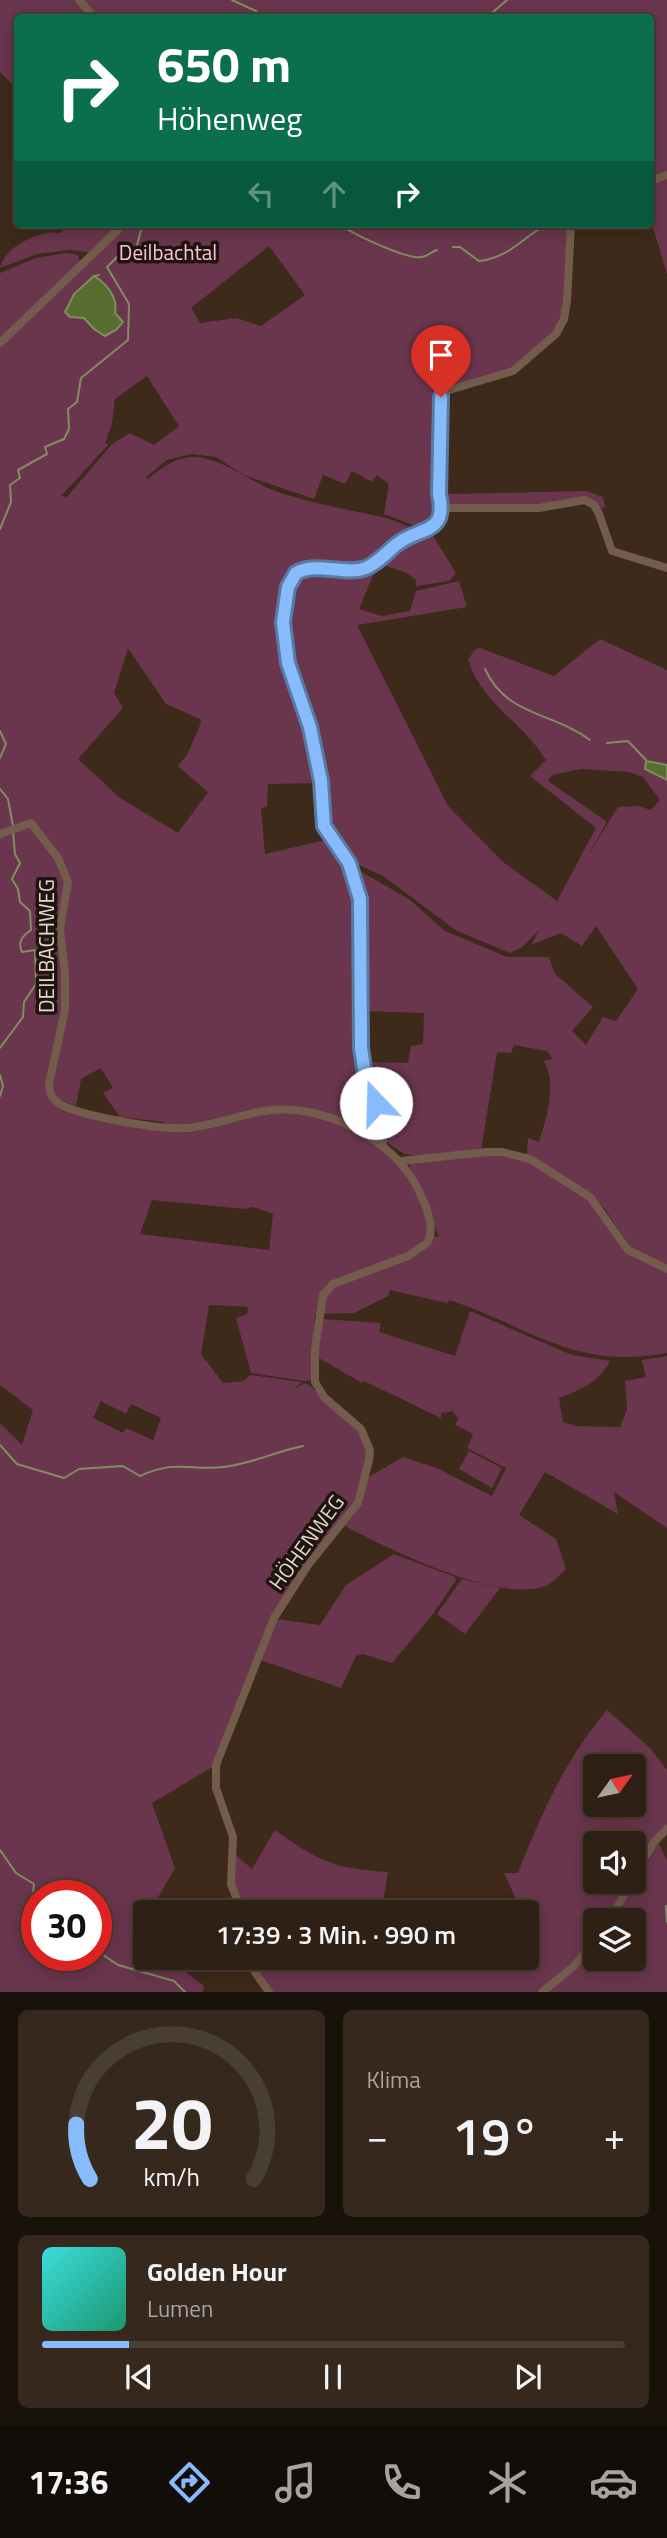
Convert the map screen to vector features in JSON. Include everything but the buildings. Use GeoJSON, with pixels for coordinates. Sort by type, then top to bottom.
{"type":"FeatureCollection","features":[{"type":"Feature","properties":{"kind":"street"},"geometry":{"type":"LineString","coordinates":[[79,0],[92,14]]}},
{"type":"Feature","properties":{"kind":"street"},"geometry":{"type":"LineString","coordinates":[[0,344],[120,228]]}},
{"type":"Feature","properties":{"kind":"street"},"geometry":{"type":"LineString","coordinates":[[383,1147],[381,1119],[362,1061],[360,899],[349,863],[322,820],[321,781],[306,710],[288,663],[283,622],[288,587],[296,573],[312,568],[367,568],[398,543],[430,530],[442,508],[439,494],[441,397],[449,390],[513,371],[556,334],[564,319],[567,301],[571,228]]}},
{"type":"Feature","properties":{"kind":"street"},"geometry":{"type":"LineString","coordinates":[[442,508],[539,508],[585,500],[594,505],[599,514],[612,551],[667,568]]}},
{"type":"Feature","properties":{"kind":"street","name":"DEILBACHWEG"},"geometry":{"type":"LineString","coordinates":[[0,834],[31,823],[58,858],[68,882],[60,929],[65,973],[65,1010],[49,1084],[49,1093],[56,1102],[107,1118],[173,1128],[188,1128],[265,1111],[305,1111],[341,1122],[383,1147]]}},
{"type":"Feature","properties":{"kind":"street","name":"HÖHENWEG"},"geometry":{"type":"LineString","coordinates":[[238,1900],[232,1884],[233,1837],[216,1788],[216,1765],[274,1618],[309,1565],[343,1526],[361,1494],[370,1450],[367,1439],[354,1420],[324,1397],[315,1382],[319,1312],[323,1295],[334,1284],[408,1256],[430,1238],[430,1222],[420,1194],[401,1161],[383,1147]]}},
{"type":"Feature","properties":{"kind":"street"},"geometry":{"type":"LineString","coordinates":[[401,1161],[502,1152],[530,1159],[590,1197],[628,1250],[667,1269]]}},
{"type":"Feature","properties":{"kind":"street"},"geometry":{"type":"LineString","coordinates":[[617,1908],[654,1842],[667,1829]]}},
{"type":"Feature","properties":{"kind":"street"},"geometry":{"type":"LineString","coordinates":[[542,1992],[573,1967],[583,1955]]}},
{"type":"Feature","properties":{"kind":"street"},"geometry":{"type":"LineString","coordinates":[[253,1970],[269,1992]]}},
{"type":"Feature","properties":{"kind":"green space"},"geometry":{"type":"Polygon","coordinates":[[[0,0],[76,0],[90,14],[14,14],[14,86],[0,72],[0,0]]]}},
{"type":"Feature","properties":{"kind":"green space"},"geometry":{"type":"Polygon","coordinates":[[[82,0],[667,0],[667,274],[653,228],[654,14],[95,14],[82,0]]]}},
{"type":"Feature","properties":{"kind":"green space"},"geometry":{"type":"Polygon","coordinates":[[[65,228],[116,228],[89,252],[68,250],[37,254],[0,268],[3,260],[16,246],[44,234],[61,233],[65,228]]]}},
{"type":"Feature","properties":{"kind":"green space","name":"Deilbachtal"},"geometry":{"type":"Polygon","coordinates":[[[124,228],[569,228],[567,292],[559,322],[550,336],[538,350],[514,368],[450,389],[438,399],[438,505],[429,528],[384,514],[389,484],[377,475],[372,482],[352,471],[345,484],[323,475],[314,499],[244,475],[216,457],[191,454],[167,460],[146,477],[148,479],[182,458],[206,459],[227,466],[257,483],[278,492],[387,518],[422,530],[398,542],[366,566],[300,568],[288,580],[284,602],[288,603],[293,580],[308,571],[374,573],[359,609],[382,616],[410,611],[416,591],[459,581],[467,607],[357,625],[448,806],[503,862],[557,901],[596,828],[530,776],[546,760],[526,734],[483,689],[468,660],[475,649],[480,648],[554,676],[600,639],[667,670],[667,1265],[632,1249],[591,1194],[527,1154],[528,1138],[539,1142],[548,1111],[550,1080],[544,1061],[553,1059],[547,1051],[514,1045],[511,1053],[497,1052],[481,1150],[428,1157],[404,1154],[385,1141],[381,1112],[365,1069],[364,1062],[408,1063],[411,1046],[423,1044],[424,1013],[363,1011],[361,899],[351,866],[409,899],[445,931],[507,957],[549,957],[555,974],[593,1007],[572,1031],[586,1045],[603,1017],[616,1021],[638,989],[596,926],[582,946],[561,933],[531,945],[539,930],[521,948],[510,953],[457,931],[383,876],[350,861],[325,821],[322,775],[311,724],[308,725],[319,783],[268,784],[267,807],[261,808],[265,854],[330,839],[347,863],[359,898],[356,947],[360,1057],[380,1124],[381,1150],[400,1167],[421,1198],[427,1235],[439,1237],[408,1162],[503,1154],[526,1159],[588,1197],[628,1252],[667,1271],[667,1353],[634,1357],[605,1356],[579,1351],[530,1334],[450,1300],[447,1303],[390,1290],[388,1296],[354,1313],[315,1314],[312,1380],[304,1381],[251,1373],[236,1318],[247,1314],[248,1307],[209,1305],[201,1354],[223,1383],[243,1381],[251,1375],[302,1382],[293,1390],[304,1383],[307,1384],[356,1427],[369,1451],[357,1501],[301,1572],[272,1616],[214,1766],[152,1803],[175,1868],[157,1900],[133,1900],[133,1970],[185,1970],[204,1986],[203,1992],[0,1992],[0,1423],[22,1445],[33,1410],[0,1385],[0,347],[36,308],[124,228]],[[269,246],[191,308],[200,323],[236,318],[261,326],[305,295],[269,246]],[[147,376],[115,399],[112,424],[105,443],[109,444],[61,496],[67,497],[112,444],[130,433],[154,445],[179,426],[147,376]],[[128,648],[114,693],[123,708],[78,759],[120,798],[178,833],[208,792],[178,766],[187,755],[201,723],[200,719],[166,704],[128,648]],[[581,769],[552,775],[548,781],[607,822],[586,859],[618,807],[638,806],[651,810],[660,800],[643,777],[629,772],[581,769]],[[101,1068],[81,1079],[76,1106],[52,1096],[57,1102],[98,1117],[98,1121],[143,1124],[163,1129],[165,1122],[120,1117],[103,1093],[113,1088],[101,1068]],[[152,1200],[140,1234],[269,1250],[273,1214],[253,1207],[245,1209],[152,1200]],[[101,1401],[93,1418],[123,1433],[126,1428],[153,1440],[161,1418],[131,1404],[126,1414],[101,1401]]]}},
{"type":"Feature","properties":{"kind":"green space"},"geometry":{"type":"Polygon","coordinates":[[[66,253],[78,255],[80,262],[0,340],[0,273],[36,258],[66,253]]]}},
{"type":"Feature","properties":{"kind":"green space"},"geometry":{"type":"Polygon","coordinates":[[[587,491],[603,497],[605,507],[600,510],[594,503],[539,507],[444,504],[446,494],[587,491]]]}},
{"type":"Feature","properties":{"kind":"green space"},"geometry":{"type":"Polygon","coordinates":[[[426,532],[433,536],[456,573],[449,581],[416,586],[416,580],[411,576],[378,562],[399,544],[426,532]]]}},
{"type":"Feature","properties":{"kind":"green space"},"geometry":{"type":"Polygon","coordinates":[[[470,1311],[572,1355],[610,1361],[595,1380],[559,1398],[563,1422],[576,1426],[620,1427],[627,1409],[625,1381],[646,1377],[642,1360],[667,1356],[667,1528],[614,1492],[618,1514],[545,1472],[519,1515],[556,1539],[566,1569],[548,1585],[525,1589],[472,1581],[443,1571],[345,1526],[355,1512],[365,1479],[403,1457],[439,1469],[492,1496],[506,1468],[467,1448],[473,1434],[455,1425],[458,1419],[453,1411],[441,1413],[441,1418],[364,1381],[362,1383],[317,1357],[322,1319],[381,1323],[379,1332],[455,1356],[470,1311]]]}},
{"type":"Feature","properties":{"kind":"green space"},"geometry":{"type":"Polygon","coordinates":[[[469,1451],[502,1468],[492,1488],[459,1469],[469,1451]]]}},
{"type":"Feature","properties":{"kind":"green space"},"geometry":{"type":"Polygon","coordinates":[[[394,1554],[455,1577],[456,1580],[433,1614],[392,1663],[363,1654],[356,1656],[341,1688],[260,1660],[275,1619],[320,1625],[346,1585],[394,1554]]]}},
{"type":"Feature","properties":{"kind":"green space"},"geometry":{"type":"Polygon","coordinates":[[[462,1579],[500,1588],[465,1634],[437,1614],[462,1579]]]}},
{"type":"Feature","properties":{"kind":"green space"},"geometry":{"type":"Polygon","coordinates":[[[607,1710],[650,1748],[667,1770],[667,1825],[646,1859],[646,1831],[583,1831],[583,1894],[624,1894],[615,1908],[583,1908],[583,1953],[560,1975],[536,1992],[272,1992],[256,1970],[539,1970],[539,1900],[516,1900],[504,1873],[518,1873],[556,1787],[579,1747],[607,1710]]]}},
{"type":"Feature","properties":{"kind":"green space"},"geometry":{"type":"Polygon","coordinates":[[[275,1830],[327,1862],[388,1872],[383,1900],[239,1900],[233,1884],[236,1855],[252,1869],[275,1830]]]}},
{"type":"Feature","properties":{"kind":"green space"},"geometry":{"type":"Polygon","coordinates":[[[658,1842],[667,1860],[667,1992],[546,1992],[574,1971],[583,1960],[583,1971],[646,1971],[646,1908],[621,1908],[630,1894],[646,1894],[646,1866],[658,1842]]]}},
{"type":"Feature","properties":{"kind":"shaded area"},"geometry":{"type":"Polygon","coordinates":[[[94,276],[110,292],[115,302],[115,313],[123,322],[105,336],[84,318],[70,317],[65,312],[74,294],[94,276]]]}},
{"type":"Feature","properties":{"kind":"shaded area"},"geometry":{"type":"Polygon","coordinates":[[[646,761],[667,765],[667,780],[645,769],[646,761]]]}},
{"type":"Feature","properties":{"kind":"waterway"},"geometry":{"type":"LineString","coordinates":[[232,0],[258,14]]}},
{"type":"Feature","properties":{"kind":"waterway"},"geometry":{"type":"LineString","coordinates":[[491,14],[507,0]]}},
{"type":"Feature","properties":{"kind":"waterway"},"geometry":{"type":"LineString","coordinates":[[0,529],[11,502],[10,485],[20,478],[18,470],[47,454],[45,447],[64,439],[69,429],[68,409],[77,402],[81,378],[128,340],[129,304],[107,267],[117,257],[134,257],[141,230],[144,228]]}},
{"type":"Feature","properties":{"kind":"waterway"},"geometry":{"type":"LineString","coordinates":[[346,228],[367,240],[405,255],[422,257],[437,250]]}},
{"type":"Feature","properties":{"kind":"waterway"},"geometry":{"type":"LineString","coordinates":[[453,247],[460,247],[479,261],[490,259],[507,252],[540,228]]}},
{"type":"Feature","properties":{"kind":"waterway"},"geometry":{"type":"LineString","coordinates":[[94,276],[99,275]]}},
{"type":"Feature","properties":{"kind":"waterway"},"geometry":{"type":"LineString","coordinates":[[485,669],[494,685],[518,705],[590,740]]}},
{"type":"Feature","properties":{"kind":"waterway"},"geometry":{"type":"LineString","coordinates":[[0,731],[6,744],[0,758]]}},
{"type":"Feature","properties":{"kind":"waterway"},"geometry":{"type":"LineString","coordinates":[[607,743],[628,741],[646,760]]}},
{"type":"Feature","properties":{"kind":"waterway"},"geometry":{"type":"LineString","coordinates":[[0,789],[8,799],[13,826]]}},
{"type":"Feature","properties":{"kind":"waterway"},"geometry":{"type":"LineString","coordinates":[[0,1048],[23,1017],[24,1002],[36,984],[35,950],[22,952],[20,945],[31,930],[30,911],[20,902],[18,889],[12,879],[20,863],[15,854],[13,832]]}},
{"type":"Feature","properties":{"kind":"waterway"},"geometry":{"type":"LineString","coordinates":[[0,1075],[3,1086],[0,1096]]}},
{"type":"Feature","properties":{"kind":"waterway"},"geometry":{"type":"LineString","coordinates":[[0,1445],[17,1464],[64,1478],[79,1469],[123,1466],[140,1476],[164,1468],[224,1467],[303,1446]]}},
{"type":"Feature","properties":{"kind":"waterway"},"geometry":{"type":"LineString","coordinates":[[0,1850],[16,1873],[27,1880]]}},
{"type":"Feature","properties":{"kind":"waterway"},"geometry":{"type":"LineString","coordinates":[[666,1906],[667,1922]]}},
{"type":"Feature","properties":{"kind":"waterway"},"geometry":{"type":"LineString","coordinates":[[112,1961],[174,1981],[185,1992]]}},
{"type":"Feature","properties":{"kind":"route"},"geometry":{"type":"LineString","coordinates":[[376,1103],[362,1061],[360,899],[349,863],[327,833],[322,820],[321,781],[306,710],[288,663],[283,622],[288,587],[296,573],[312,568],[367,568],[398,543],[430,530],[439,520],[442,508],[439,494],[441,397]]}}]}
